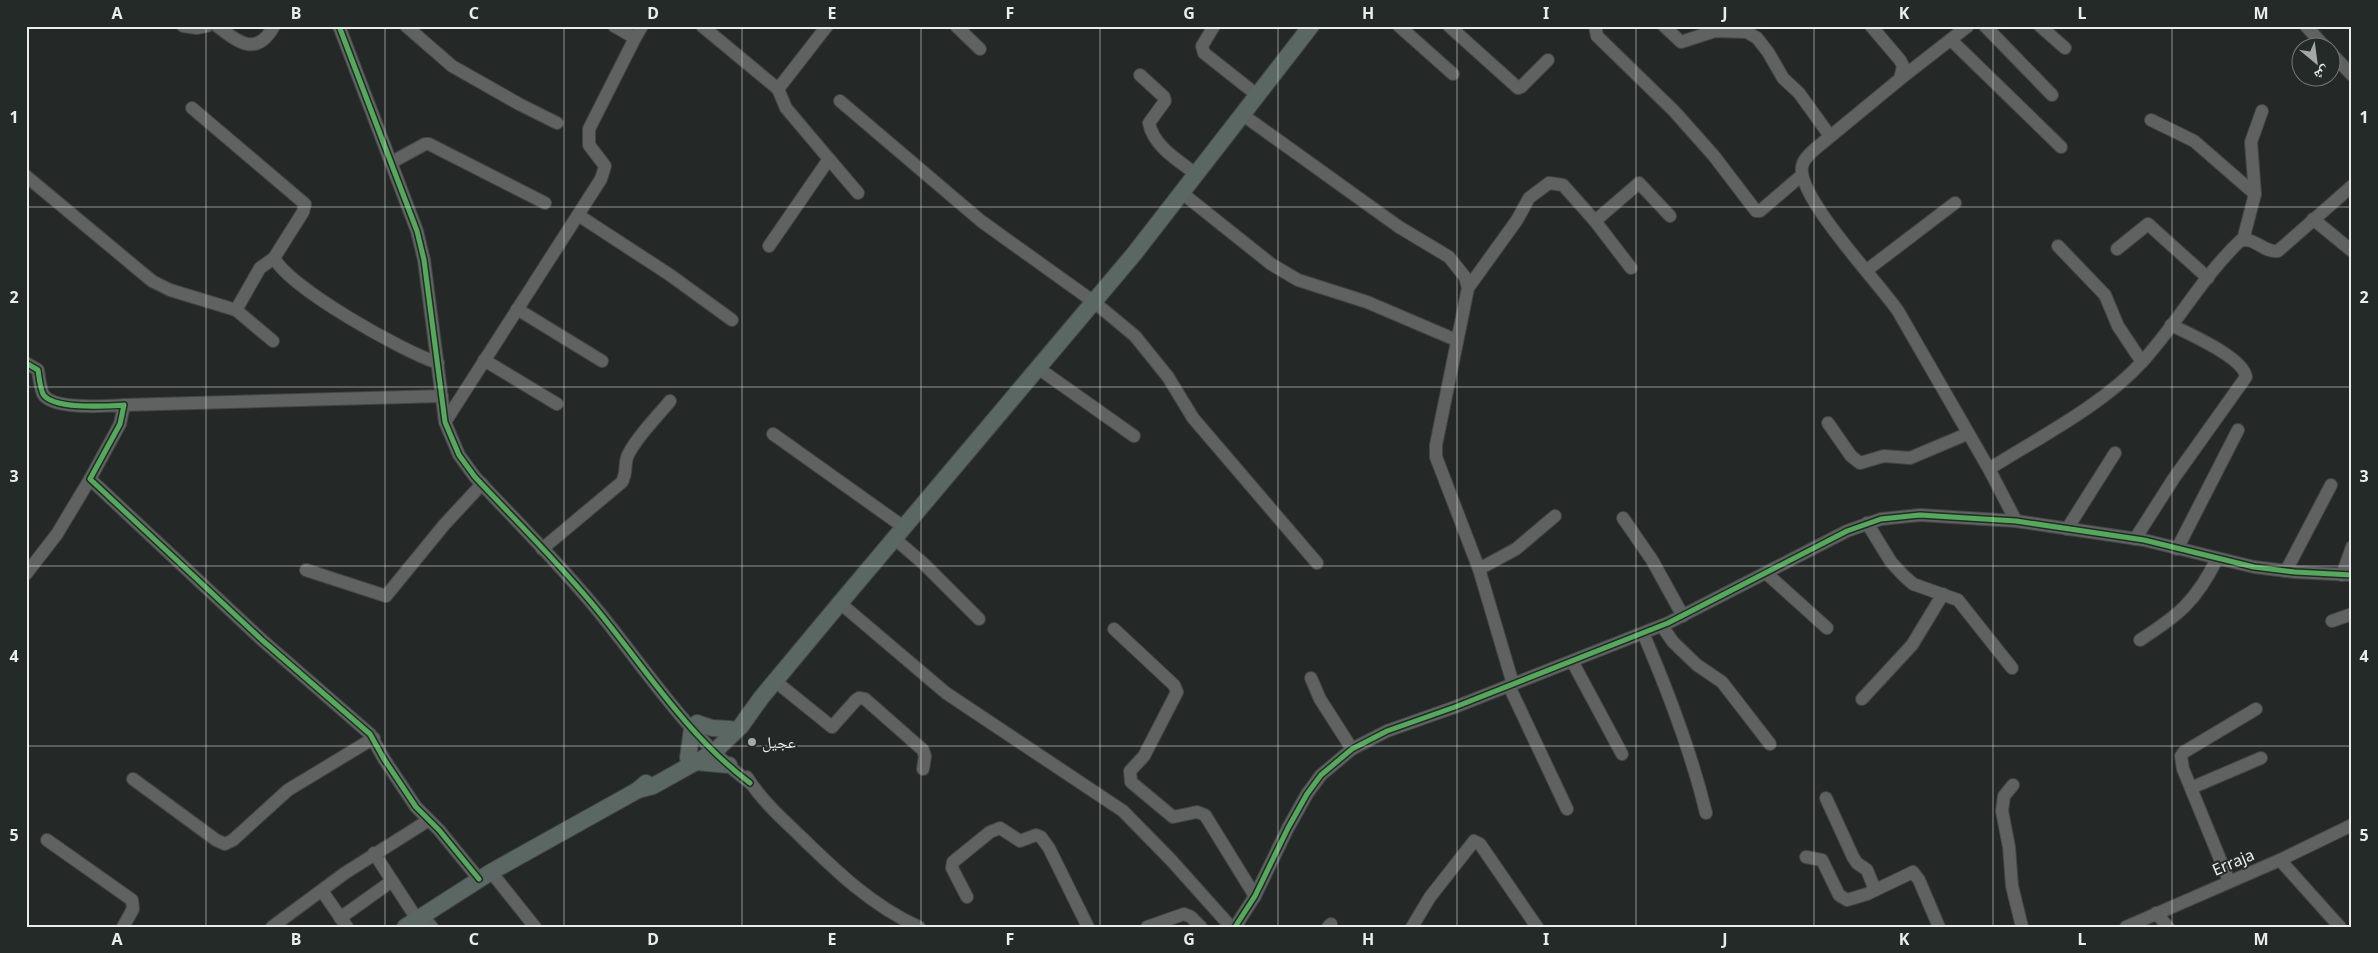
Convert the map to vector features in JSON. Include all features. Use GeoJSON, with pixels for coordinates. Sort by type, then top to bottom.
{"type":"FeatureCollection","features":[{"type":"Feature","properties":{"kind":"main road"},"geometry":{"type":"LineString","coordinates":[[419,922],[485,876],[638,790],[653,786],[720,741],[776,681],[1094,302],[1182,193],[1311,26]]}},
{"type":"Feature","properties":{"kind":"main road"},"geometry":{"type":"LineString","coordinates":[[692,760],[694,726],[712,728],[731,762]]}},
{"type":"Feature","properties":{"kind":"main road"},"geometry":{"type":"LineString","coordinates":[[692,760],[731,762]]}},
{"type":"Feature","properties":{"kind":"street"},"geometry":{"type":"LineString","coordinates":[[183,26],[196,28],[207,26]]}},
{"type":"Feature","properties":{"kind":"street"},"geometry":{"type":"LineString","coordinates":[[217,26],[243,44],[252,44],[261,43],[267,38],[274,26]]}},
{"type":"Feature","properties":{"kind":"street"},"geometry":{"type":"LineString","coordinates":[[406,26],[452,66],[518,104],[557,123]]}},
{"type":"Feature","properties":{"kind":"street"},"geometry":{"type":"LineString","coordinates":[[614,26],[635,38]]}},
{"type":"Feature","properties":{"kind":"street"},"geometry":{"type":"LineString","coordinates":[[445,422],[601,179],[605,166],[589,145],[589,129],[642,26]]}},
{"type":"Feature","properties":{"kind":"street"},"geometry":{"type":"LineString","coordinates":[[702,26],[778,89],[786,108],[858,193]]}},
{"type":"Feature","properties":{"kind":"street"},"geometry":{"type":"LineString","coordinates":[[778,89],[827,26]]}},
{"type":"Feature","properties":{"kind":"street"},"geometry":{"type":"LineString","coordinates":[[956,26],[980,49]]}},
{"type":"Feature","properties":{"kind":"street"},"geometry":{"type":"LineString","coordinates":[[1214,26],[1202,46],[1204,53],[1257,96]]}},
{"type":"Feature","properties":{"kind":"street"},"geometry":{"type":"LineString","coordinates":[[1400,26],[1453,74]]}},
{"type":"Feature","properties":{"kind":"street"},"geometry":{"type":"LineString","coordinates":[[1450,26],[1518,88],[1521,88],[1548,60]]}},
{"type":"Feature","properties":{"kind":"street"},"geometry":{"type":"LineString","coordinates":[[1595,26],[1597,36],[1674,111],[1707,148],[1756,211],[1760,211],[1802,175]]}},
{"type":"Feature","properties":{"kind":"street"},"geometry":{"type":"LineString","coordinates":[[1664,26],[1681,42],[1715,31],[1747,32],[1757,38],[1768,52],[1783,78],[1799,93],[1830,136]]}},
{"type":"Feature","properties":{"kind":"street"},"geometry":{"type":"LineString","coordinates":[[1871,26],[1900,60],[1903,66],[1900,79]]}},
{"type":"Feature","properties":{"kind":"street"},"geometry":{"type":"LineString","coordinates":[[1968,26],[1830,136],[1805,160],[1802,166],[1802,175],[1806,189],[1838,236],[1898,311],[1967,434],[1989,469],[2016,521]]}},
{"type":"Feature","properties":{"kind":"street"},"geometry":{"type":"LineString","coordinates":[[1986,26],[2052,95]]}},
{"type":"Feature","properties":{"kind":"street"},"geometry":{"type":"LineString","coordinates":[[2040,26],[2065,48]]}},
{"type":"Feature","properties":{"kind":"street"},"geometry":{"type":"LineString","coordinates":[[2306,26],[2317,38]]}},
{"type":"Feature","properties":{"kind":"street"},"geometry":{"type":"LineString","coordinates":[[337,28],[392,162],[422,247],[445,422],[459,455],[482,484],[599,612],[669,701],[679,706],[694,726],[720,741],[731,762],[779,816],[876,904],[919,927]]}},
{"type":"Feature","properties":{"kind":"street"},"geometry":{"type":"LineString","coordinates":[[1951,40],[2061,147]]}},
{"type":"Feature","properties":{"kind":"street"},"geometry":{"type":"LineString","coordinates":[[2340,62],[2352,75]]}},
{"type":"Feature","properties":{"kind":"street"},"geometry":{"type":"LineString","coordinates":[[1140,75],[1165,101],[1149,123],[1156,140],[1174,158],[1196,174]]}},
{"type":"Feature","properties":{"kind":"street"},"geometry":{"type":"LineString","coordinates":[[840,101],[981,221],[1094,302],[1142,343],[1168,377],[1193,418],[1317,563]]}},
{"type":"Feature","properties":{"kind":"street"},"geometry":{"type":"LineString","coordinates":[[192,108],[304,204],[304,212],[274,258],[260,268],[236,310]]}},
{"type":"Feature","properties":{"kind":"street"},"geometry":{"type":"LineString","coordinates":[[1989,469],[2102,397],[2142,362],[2208,278],[2234,247],[2243,240],[2255,194],[2251,142],[2262,110]]}},
{"type":"Feature","properties":{"kind":"street"},"geometry":{"type":"LineString","coordinates":[[1243,115],[1399,227],[1449,257],[1465,276],[1468,288]]}},
{"type":"Feature","properties":{"kind":"street"},"geometry":{"type":"LineString","coordinates":[[2151,120],[2194,141],[2255,194]]}},
{"type":"Feature","properties":{"kind":"street"},"geometry":{"type":"LineString","coordinates":[[392,162],[425,144],[429,144],[545,203]]}},
{"type":"Feature","properties":{"kind":"street"},"geometry":{"type":"LineString","coordinates":[[768,246],[829,159]]}},
{"type":"Feature","properties":{"kind":"street"},"geometry":{"type":"LineString","coordinates":[[26,176],[152,281],[170,290],[236,310],[273,340]]}},
{"type":"Feature","properties":{"kind":"street"},"geometry":{"type":"LineString","coordinates":[[1567,809],[1511,685],[1479,569],[1436,457],[1436,445],[1468,288],[1517,220],[1529,198],[1549,183],[1564,185],[1596,221],[1631,268]]}},
{"type":"Feature","properties":{"kind":"street"},"geometry":{"type":"LineString","coordinates":[[1596,221],[1639,183],[1670,216]]}},
{"type":"Feature","properties":{"kind":"street"},"geometry":{"type":"LineString","coordinates":[[2243,240],[2252,241],[2267,250],[2278,251],[2352,186]]}},
{"type":"Feature","properties":{"kind":"street"},"geometry":{"type":"LineString","coordinates":[[1182,193],[1271,264],[1298,280],[1374,305],[1456,340]]}},
{"type":"Feature","properties":{"kind":"street"},"geometry":{"type":"LineString","coordinates":[[1867,270],[1955,203]]}},
{"type":"Feature","properties":{"kind":"street"},"geometry":{"type":"LineString","coordinates":[[578,215],[634,250],[732,320]]}},
{"type":"Feature","properties":{"kind":"street"},"geometry":{"type":"LineString","coordinates":[[2313,219],[2352,251]]}},
{"type":"Feature","properties":{"kind":"street"},"geometry":{"type":"LineString","coordinates":[[2117,249],[2148,224],[2208,278]]}},
{"type":"Feature","properties":{"kind":"street"},"geometry":{"type":"LineString","coordinates":[[2058,246],[2105,295],[2118,326],[2142,362]]}},
{"type":"Feature","properties":{"kind":"street"},"geometry":{"type":"LineString","coordinates":[[274,258],[278,266],[294,280],[336,308],[412,353],[438,363]]}},
{"type":"Feature","properties":{"kind":"street"},"geometry":{"type":"LineString","coordinates":[[517,309],[602,361]]}},
{"type":"Feature","properties":{"kind":"street"},"geometry":{"type":"LineString","coordinates":[[2135,539],[2174,478],[2246,378],[2242,369],[2220,351],[2171,325]]}},
{"type":"Feature","properties":{"kind":"street"},"geometry":{"type":"LineString","coordinates":[[484,360],[557,404]]}},
{"type":"Feature","properties":{"kind":"street"},"geometry":{"type":"LineString","coordinates":[[26,362],[38,370],[43,394],[52,400],[84,406],[442,396]]}},
{"type":"Feature","properties":{"kind":"street"},"geometry":{"type":"LineString","coordinates":[[1038,368],[1134,436]]}},
{"type":"Feature","properties":{"kind":"street"},"geometry":{"type":"LineString","coordinates":[[542,549],[564,528],[616,489],[625,476],[630,451],[670,401]]}},
{"type":"Feature","properties":{"kind":"street"},"geometry":{"type":"LineString","coordinates":[[26,574],[57,534],[90,480],[120,424],[124,405]]}},
{"type":"Feature","properties":{"kind":"street"},"geometry":{"type":"LineString","coordinates":[[1828,423],[1851,456],[1860,463],[1884,456],[1910,458],[1967,434]]}},
{"type":"Feature","properties":{"kind":"street"},"geometry":{"type":"LineString","coordinates":[[2178,549],[2238,430]]}},
{"type":"Feature","properties":{"kind":"street"},"geometry":{"type":"LineString","coordinates":[[773,434],[900,534],[918,559],[979,619]]}},
{"type":"Feature","properties":{"kind":"street"},"geometry":{"type":"LineString","coordinates":[[2067,528],[2114,453]]}},
{"type":"Feature","properties":{"kind":"street"},"geometry":{"type":"LineString","coordinates":[[90,480],[262,640],[374,738],[400,785],[429,820],[535,927]]}},
{"type":"Feature","properties":{"kind":"street"},"geometry":{"type":"LineString","coordinates":[[306,570],[386,596],[439,531],[482,484]]}},
{"type":"Feature","properties":{"kind":"street"},"geometry":{"type":"LineString","coordinates":[[2286,571],[2331,485]]}},
{"type":"Feature","properties":{"kind":"street"},"geometry":{"type":"LineString","coordinates":[[1236,927],[1255,896],[1307,794],[1321,776],[1352,749],[1387,731],[1662,626],[1847,531],[1867,523],[1920,515],[2016,521],[2135,539],[2218,559],[2286,571],[2347,575],[2352,547]]}},
{"type":"Feature","properties":{"kind":"street"},"geometry":{"type":"LineString","coordinates":[[1479,569],[1516,549],[1555,516]]}},
{"type":"Feature","properties":{"kind":"street"},"geometry":{"type":"LineString","coordinates":[[1622,518],[1652,560],[1683,616]]}},
{"type":"Feature","properties":{"kind":"street"},"geometry":{"type":"LineString","coordinates":[[1867,523],[1891,562],[1903,575],[1913,584],[1951,596],[1962,604],[2012,668]]}},
{"type":"Feature","properties":{"kind":"street"},"geometry":{"type":"LineString","coordinates":[[2140,640],[2189,604],[2199,592],[2218,559]]}},
{"type":"Feature","properties":{"kind":"street"},"geometry":{"type":"LineString","coordinates":[[1766,573],[1827,628]]}},
{"type":"Feature","properties":{"kind":"street"},"geometry":{"type":"LineString","coordinates":[[1862,699],[1912,644],[1943,594]]}},
{"type":"Feature","properties":{"kind":"street"},"geometry":{"type":"LineString","coordinates":[[840,603],[954,699],[1123,811],[1172,860],[1231,927]]}},
{"type":"Feature","properties":{"kind":"street"},"geometry":{"type":"LineString","coordinates":[[2332,621],[2352,614]]}},
{"type":"Feature","properties":{"kind":"street"},"geometry":{"type":"LineString","coordinates":[[1662,626],[1677,646],[1697,665],[1722,682],[1770,744]]}},
{"type":"Feature","properties":{"kind":"street"},"geometry":{"type":"LineString","coordinates":[[1114,629],[1174,685],[1176,692],[1144,756],[1130,771],[1130,782],[1173,817],[1197,812],[1205,815],[1255,896]]}},
{"type":"Feature","properties":{"kind":"street"},"geometry":{"type":"LineString","coordinates":[[1643,633],[1661,675],[1692,763],[1706,813]]}},
{"type":"Feature","properties":{"kind":"street"},"geometry":{"type":"LineString","coordinates":[[1572,661],[1622,754]]}},
{"type":"Feature","properties":{"kind":"street"},"geometry":{"type":"LineString","coordinates":[[1311,678],[1320,700],[1352,749]]}},
{"type":"Feature","properties":{"kind":"street"},"geometry":{"type":"LineString","coordinates":[[776,681],[832,726],[856,700],[862,698],[923,750],[926,756],[923,769]]}},
{"type":"Feature","properties":{"kind":"street"},"geometry":{"type":"LineString","coordinates":[[2228,881],[2181,762],[2184,752],[2256,709]]}},
{"type":"Feature","properties":{"kind":"street"},"geometry":{"type":"LineString","coordinates":[[133,779],[216,840],[225,844],[233,840],[288,790],[374,738]]}},
{"type":"Feature","properties":{"kind":"street"},"geometry":{"type":"LineString","coordinates":[[2191,788],[2261,758]]}},
{"type":"Feature","properties":{"kind":"street"},"geometry":{"type":"LineString","coordinates":[[2012,784],[2004,796],[2002,811],[2010,847],[2012,886],[2022,927]]}},
{"type":"Feature","properties":{"kind":"street"},"geometry":{"type":"LineString","coordinates":[[1826,798],[1853,857],[1857,863],[1867,870],[1875,890]]}},
{"type":"Feature","properties":{"kind":"street"},"geometry":{"type":"LineString","coordinates":[[272,927],[374,853],[429,820]]}},
{"type":"Feature","properties":{"kind":"street","name":"Erraja"},"geometry":{"type":"LineString","coordinates":[[2126,927],[2280,860],[2352,825]]}},
{"type":"Feature","properties":{"kind":"street"},"geometry":{"type":"LineString","coordinates":[[967,897],[952,868],[954,862],[990,832],[1000,828],[1020,841],[1036,835],[1041,837],[1049,848],[1088,927]]}},
{"type":"Feature","properties":{"kind":"street"},"geometry":{"type":"LineString","coordinates":[[47,840],[132,900],[133,909],[123,927]]}},
{"type":"Feature","properties":{"kind":"street"},"geometry":{"type":"LineString","coordinates":[[1412,927],[1430,897],[1474,841],[1480,844],[1537,927]]}},
{"type":"Feature","properties":{"kind":"street"},"geometry":{"type":"LineString","coordinates":[[374,853],[419,922]]}},
{"type":"Feature","properties":{"kind":"street"},"geometry":{"type":"LineString","coordinates":[[1806,857],[1822,860],[1843,899],[1856,898],[1909,873],[1916,873],[1939,927]]}},
{"type":"Feature","properties":{"kind":"street"},"geometry":{"type":"LineString","coordinates":[[2280,860],[2340,927]]}},
{"type":"Feature","properties":{"kind":"street"},"geometry":{"type":"LineString","coordinates":[[322,891],[343,922],[392,881]]}},
{"type":"Feature","properties":{"kind":"street"},"geometry":{"type":"LineString","coordinates":[[2156,913],[2168,927]]}},
{"type":"Feature","properties":{"kind":"street"},"geometry":{"type":"LineString","coordinates":[[1147,927],[1184,914],[1191,917],[1201,927]]}},
{"type":"Feature","properties":{"kind":"cycle path"},"geometry":{"type":"LineString","coordinates":[[339,26],[417,231],[424,260],[445,422],[459,455],[475,477],[554,560],[584,595],[688,724],[728,765],[750,783]]}},
{"type":"Feature","properties":{"kind":"cycle path"},"geometry":{"type":"LineString","coordinates":[[26,363],[38,370],[43,394],[48,399],[57,403],[80,406],[124,405],[120,424],[90,479],[262,640],[370,734],[416,807],[439,830],[479,879]]}},
{"type":"Feature","properties":{"kind":"cycle path"},"geometry":{"type":"LineString","coordinates":[[1235,927],[1255,896],[1307,794],[1321,775],[1352,749],[1387,731],[1455,707],[1668,623],[1847,531],[1881,519],[1920,515],[2016,521],[2144,540],[2254,567],[2295,572],[2352,575]]}},
{"type":"Feature","properties":{"kind":"place","name":"عجيل"},"geometry":{"type":"Point","coordinates":[752,742]}}]}
